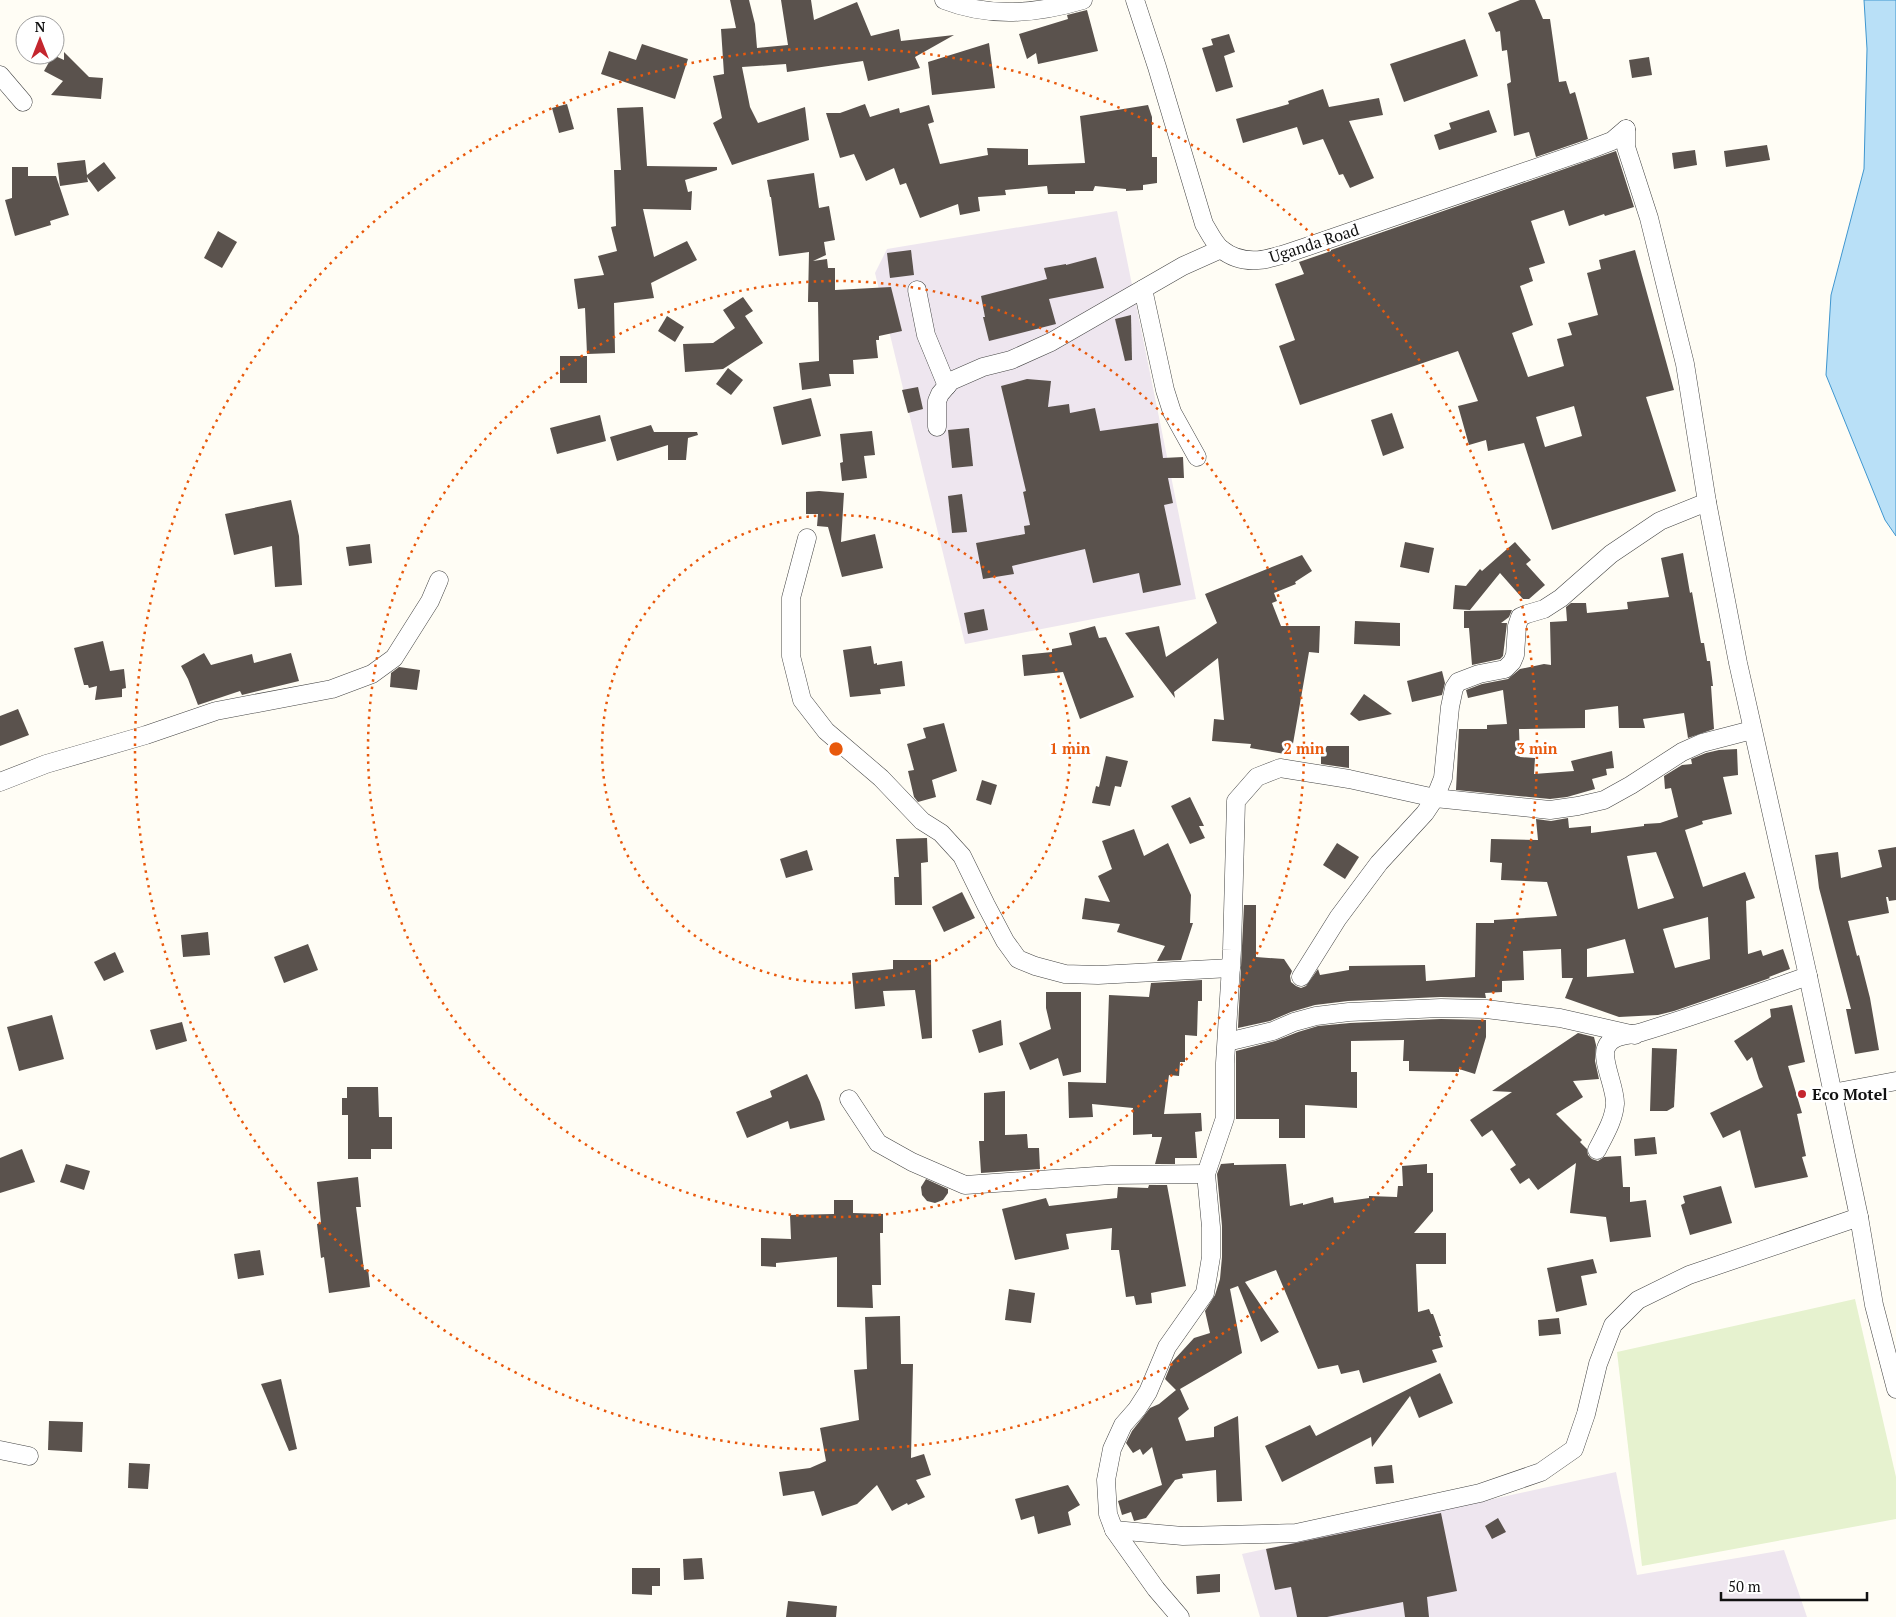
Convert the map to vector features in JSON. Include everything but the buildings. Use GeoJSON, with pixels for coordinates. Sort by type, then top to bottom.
{"type":"FeatureCollection","features":[{"type":"Feature","properties":{"kind":"street"},"geometry":{"type":"LineString","coordinates":[[944,0],[968,9],[1008,12],[1045,10],[1083,0]]}},
{"type":"Feature","properties":{"kind":"street","name":"Uganda Road"},"geometry":{"type":"LineString","coordinates":[[1134,0],[1163,85],[1204,224],[1221,249],[1242,260],[1266,260],[1592,149],[1612,141],[1626,128],[1626,147],[1653,234],[1684,364],[1707,502]]}},
{"type":"Feature","properties":{"kind":"street"},"geometry":{"type":"LineString","coordinates":[[0,75],[23,102]]}},
{"type":"Feature","properties":{"kind":"street"},"geometry":{"type":"LineString","coordinates":[[937,427],[937,401],[940,394],[951,381],[983,367],[1011,360],[1051,342],[1183,266],[1221,249]]}},
{"type":"Feature","properties":{"kind":"street"},"geometry":{"type":"LineString","coordinates":[[917,290],[926,335],[947,386]]}},
{"type":"Feature","properties":{"kind":"street"},"geometry":{"type":"LineString","coordinates":[[1143,290],[1165,390],[1172,412],[1197,457]]}},
{"type":"Feature","properties":{"kind":"street"},"geometry":{"type":"LineString","coordinates":[[1301,977],[1338,918],[1380,863],[1425,813],[1435,798],[1442,778],[1452,698],[1454,688],[1458,682],[1479,674],[1505,670],[1515,655],[1517,626],[1520,618],[1544,609],[1561,598],[1611,554],[1660,522],[1707,502],[1752,730],[1808,976],[1859,1217],[1874,1305],[1896,1390]]}},
{"type":"Feature","properties":{"kind":"street"},"geometry":{"type":"LineString","coordinates":[[807,538],[791,598],[791,656],[802,700],[826,731],[881,778],[922,821],[941,833],[962,856],[1005,941],[1018,959],[1065,974],[1098,975],[1231,968]]}},
{"type":"Feature","properties":{"kind":"street"},"geometry":{"type":"LineString","coordinates":[[0,782],[46,764],[146,735],[216,710],[332,689],[372,674],[394,658],[430,601],[439,580]]}},
{"type":"Feature","properties":{"kind":"street"},"geometry":{"type":"LineString","coordinates":[[1180,1617],[1156,1590],[1114,1530],[1108,1514],[1106,1480],[1112,1449],[1123,1425],[1138,1408],[1148,1392],[1167,1347],[1205,1292],[1211,1257],[1211,1227],[1206,1174],[1225,1118],[1236,801],[1257,777],[1280,768],[1349,779],[1435,798],[1550,810],[1604,800],[1631,786],[1682,752],[1702,744],[1752,730]]}},
{"type":"Feature","properties":{"kind":"street"},"geometry":{"type":"LineString","coordinates":[[1597,1150],[1612,1117],[1615,1104],[1604,1050],[1609,1042],[1618,1037],[1635,1035],[1808,976]]}},
{"type":"Feature","properties":{"kind":"street"},"geometry":{"type":"LineString","coordinates":[[1227,1042],[1273,1031],[1294,1022],[1316,1016],[1359,1011],[1441,1008],[1486,1009],[1551,1017],[1635,1035]]}},
{"type":"Feature","properties":{"kind":"street"},"geometry":{"type":"LineString","coordinates":[[1832,1093],[1896,1081]]}},
{"type":"Feature","properties":{"kind":"street"},"geometry":{"type":"LineString","coordinates":[[849,1099],[878,1143],[912,1162],[965,1185],[1112,1175],[1206,1174]]}},
{"type":"Feature","properties":{"kind":"street"},"geometry":{"type":"LineString","coordinates":[[1114,1530],[1183,1536],[1296,1533],[1480,1493],[1541,1472],[1574,1449],[1586,1414],[1598,1364],[1613,1325],[1638,1300],[1689,1275],[1859,1217]]}},
{"type":"Feature","properties":{"kind":"street"},"geometry":{"type":"LineString","coordinates":[[0,1450],[29,1456]]}},
{"type":"Feature","properties":{"kind":"shaded area"},"geometry":{"type":"Polygon","coordinates":[[[1117,211],[1196,599],[965,644],[875,273],[887,249],[1117,211]]]}},
{"type":"Feature","properties":{"kind":"shaded area"},"geometry":{"type":"Polygon","coordinates":[[[1616,1472],[1637,1575],[1784,1550],[1807,1617],[1260,1617],[1242,1554],[1616,1472]]]}},
{"type":"Feature","properties":{"kind":"green space"},"geometry":{"type":"Polygon","coordinates":[[[1855,1299],[1896,1477],[1896,1519],[1642,1566],[1617,1352],[1855,1299]]]}},
{"type":"Feature","properties":{"kind":"water"},"geometry":{"type":"Polygon","coordinates":[[[1864,0],[1896,0],[1896,536],[1885,520],[1826,375],[1831,295],[1864,169],[1867,49],[1864,0]]]}},
{"type":"Feature","properties":{"kind":"place","name":"Eco Motel"},"geometry":{"type":"Point","coordinates":[1802,1094]}}]}
